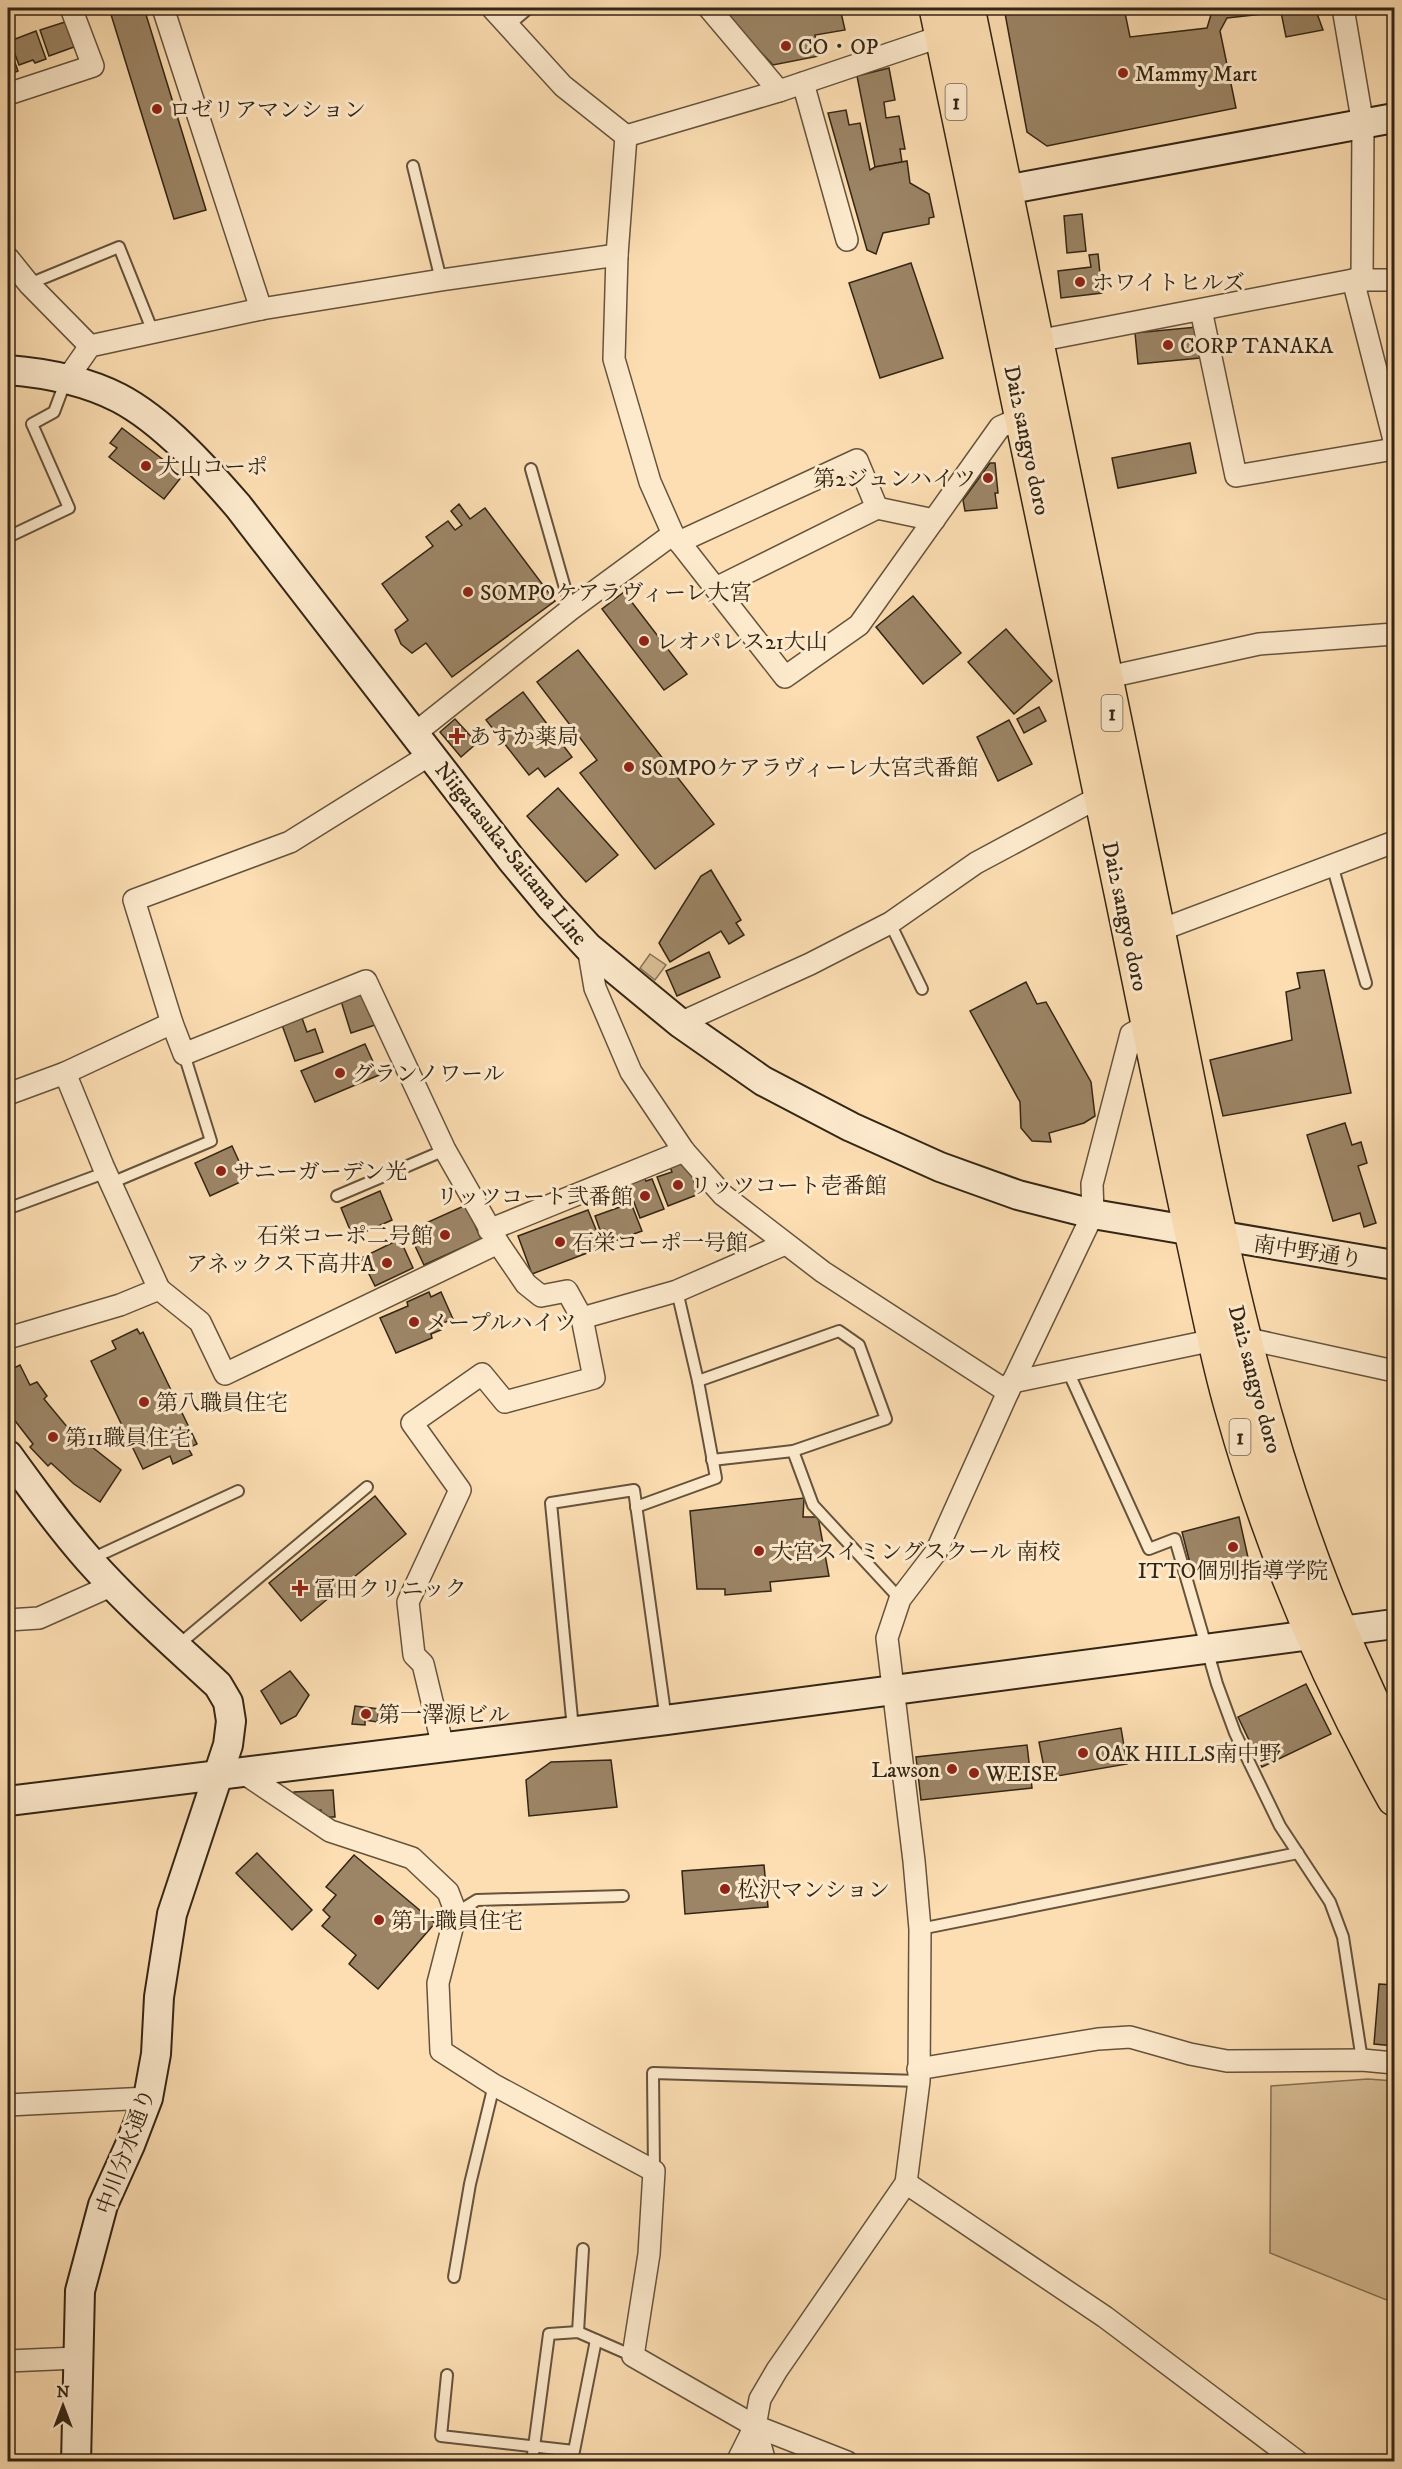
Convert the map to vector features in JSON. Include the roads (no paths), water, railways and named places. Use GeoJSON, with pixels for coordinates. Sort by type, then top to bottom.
{"type":"FeatureCollection","features":[{"type":"Feature","properties":{"kind":"main road","name":"Dai2 sangyo doro"},"geometry":{"type":"LineString","coordinates":[[968,8],[991,193],[1023,417],[1149,1024],[1206,1234],[1229,1339],[1261,1406],[1285,1486],[1313,1565],[1326,1634],[1363,1743],[1395,1799]]}},
{"type":"Feature","properties":{"kind":"main road","name":"Dai2 sangyo doro"},"geometry":{"type":"LineString","coordinates":[[939,22],[1037,341],[1104,678],[1158,931],[1206,1234]]}},
{"type":"Feature","properties":{"kind":"main road","name":"Dai2 sangyo doro"},"geometry":{"type":"LineString","coordinates":[[1326,1634],[1395,1746]]}},
{"type":"Feature","properties":{"kind":"street"},"geometry":{"type":"LineString","coordinates":[[8,94],[93,66],[71,8]]}},
{"type":"Feature","properties":{"kind":"street"},"geometry":{"type":"LineString","coordinates":[[164,8],[261,309]]}},
{"type":"Feature","properties":{"kind":"street"},"geometry":{"type":"LineString","coordinates":[[492,8],[563,86],[626,136]]}},
{"type":"Feature","properties":{"kind":"street"},"geometry":{"type":"LineString","coordinates":[[709,8],[778,91]]}},
{"type":"Feature","properties":{"kind":"street"},"geometry":{"type":"LineString","coordinates":[[1343,8],[1363,125],[1358,280],[1394,438]]}},
{"type":"Feature","properties":{"kind":"street"},"geometry":{"type":"LineString","coordinates":[[626,136],[803,83],[939,22]]}},
{"type":"Feature","properties":{"kind":"street"},"geometry":{"type":"LineString","coordinates":[[803,83],[847,240]]}},
{"type":"Feature","properties":{"kind":"street"},"geometry":{"type":"LineString","coordinates":[[991,193],[1395,118]]}},
{"type":"Feature","properties":{"kind":"street"},"geometry":{"type":"LineString","coordinates":[[626,136],[617,255],[614,360],[650,482],[676,538],[785,677],[859,625],[1000,427],[1023,417]]}},
{"type":"Feature","properties":{"kind":"street"},"geometry":{"type":"LineString","coordinates":[[67,379],[90,346],[261,309],[441,279],[617,255]]}},
{"type":"Feature","properties":{"kind":"street"},"geometry":{"type":"LineString","coordinates":[[8,258],[29,285],[90,346]]}},
{"type":"Feature","properties":{"kind":"street"},"geometry":{"type":"LineString","coordinates":[[1037,341],[1358,280],[1395,280]]}},
{"type":"Feature","properties":{"kind":"street"},"geometry":{"type":"LineString","coordinates":[[1201,310],[1236,476],[1395,449]]}},
{"type":"Feature","properties":{"kind":"street","name":"Niigatasuka-Saitama Line"},"geometry":{"type":"LineString","coordinates":[[8,370],[67,379],[120,399],[156,424],[198,460],[238,506],[518,867],[588,947],[680,1023],[763,1081],[851,1127],[951,1171],[1018,1195],[1093,1214],[1206,1234]]}},
{"type":"Feature","properties":{"kind":"street"},"geometry":{"type":"LineString","coordinates":[[443,1748],[423,1664],[414,1655],[408,1602],[460,1490],[412,1423],[482,1374],[505,1402],[594,1378],[582,1318],[567,1291],[541,1296],[526,1284],[494,1236],[446,1150],[366,981],[184,1054],[172,1023],[134,900],[291,842],[422,744],[571,609],[676,538],[857,460],[878,508]]}},
{"type":"Feature","properties":{"kind":"street"},"geometry":{"type":"LineString","coordinates":[[716,588],[878,508],[934,520]]}},
{"type":"Feature","properties":{"kind":"street"},"geometry":{"type":"LineString","coordinates":[[1104,678],[1259,644],[1395,634]]}},
{"type":"Feature","properties":{"kind":"street"},"geometry":{"type":"LineString","coordinates":[[680,1023],[810,964],[890,923],[975,863],[1101,796]]}},
{"type":"Feature","properties":{"kind":"street"},"geometry":{"type":"LineString","coordinates":[[1158,931],[1395,842]]}},
{"type":"Feature","properties":{"kind":"street"},"geometry":{"type":"LineString","coordinates":[[588,947],[595,988],[631,1072],[684,1151],[723,1195],[785,1244],[859,1296],[1010,1387],[1067,1370],[1229,1339],[1395,1371]]}},
{"type":"Feature","properties":{"kind":"street"},"geometry":{"type":"LineString","coordinates":[[8,1094],[65,1073],[172,1023]]}},
{"type":"Feature","properties":{"kind":"street"},"geometry":{"type":"LineString","coordinates":[[737,2462],[754,2426],[760,2399],[777,2370],[906,2183],[918,2075],[920,1929],[914,1861],[886,1638],[900,1599],[936,1552],[1010,1387],[1093,1214],[1092,1184],[1131,1034],[1149,1024]]}},
{"type":"Feature","properties":{"kind":"street"},"geometry":{"type":"LineString","coordinates":[[65,1073],[159,1289],[200,1322],[225,1374],[494,1236],[684,1151]]}},
{"type":"Feature","properties":{"kind":"street","name":"南中野通り"},"geometry":{"type":"LineString","coordinates":[[1206,1234],[1395,1265]]}},
{"type":"Feature","properties":{"kind":"street"},"geometry":{"type":"LineString","coordinates":[[582,1318],[677,1291],[785,1244]]}},
{"type":"Feature","properties":{"kind":"street"},"geometry":{"type":"LineString","coordinates":[[8,1338],[120,1305],[159,1289]]}},
{"type":"Feature","properties":{"kind":"street","name":"中川分水通り"},"geometry":{"type":"LineString","coordinates":[[8,1455],[51,1515],[89,1560],[218,1685],[228,1702],[231,1721],[228,1745],[230,1773],[172,1914],[159,1997],[156,2054],[148,2098],[103,2205],[80,2291],[76,2462]]}},
{"type":"Feature","properties":{"kind":"street"},"geometry":{"type":"LineString","coordinates":[[8,1620],[39,1618],[113,1585]]}},
{"type":"Feature","properties":{"kind":"street"},"geometry":{"type":"LineString","coordinates":[[8,1802],[666,1720],[1395,1624]]}},
{"type":"Feature","properties":{"kind":"street"},"geometry":{"type":"LineString","coordinates":[[230,1773],[330,1831],[412,1858],[448,1892],[456,1913],[438,1983],[441,2051],[494,2085],[654,2171],[649,2254],[633,2356],[754,2426],[847,2462]]}},
{"type":"Feature","properties":{"kind":"street"},"geometry":{"type":"LineString","coordinates":[[918,2075],[1098,2039],[1130,2037],[1190,2054],[1227,2061],[1362,2060],[1395,2063]]}},
{"type":"Feature","properties":{"kind":"street"},"geometry":{"type":"LineString","coordinates":[[8,2105],[148,2098]]}},
{"type":"Feature","properties":{"kind":"street"},"geometry":{"type":"LineString","coordinates":[[906,2183],[1105,2317],[1298,2462]]}},
{"type":"Feature","properties":{"kind":"street"},"geometry":{"type":"LineString","coordinates":[[8,2361],[77,2358]]}},
{"type":"Feature","properties":{"kind":"street"},"geometry":{"type":"LineString","coordinates":[[754,2426],[765,2462]]}},
{"type":"Feature","properties":{"kind":"lane"},"geometry":{"type":"LineString","coordinates":[[509,25],[529,8]]}},
{"type":"Feature","properties":{"kind":"lane"},"geometry":{"type":"LineString","coordinates":[[413,166],[441,279]]}},
{"type":"Feature","properties":{"kind":"lane"},"geometry":{"type":"LineString","coordinates":[[29,285],[119,247],[153,332]]}},
{"type":"Feature","properties":{"kind":"lane"},"geometry":{"type":"LineString","coordinates":[[8,537],[69,508],[32,424],[54,412],[67,379]]}},
{"type":"Feature","properties":{"kind":"lane"},"geometry":{"type":"LineString","coordinates":[[531,468],[571,609]]}},
{"type":"Feature","properties":{"kind":"lane"},"geometry":{"type":"LineString","coordinates":[[1332,865],[1366,983]]}},
{"type":"Feature","properties":{"kind":"lane"},"geometry":{"type":"LineString","coordinates":[[890,923],[922,989]]}},
{"type":"Feature","properties":{"kind":"lane"},"geometry":{"type":"LineString","coordinates":[[15,1206],[109,1178],[212,1141],[184,1054]]}},
{"type":"Feature","properties":{"kind":"lane"},"geometry":{"type":"LineString","coordinates":[[337,1196],[446,1150]]}},
{"type":"Feature","properties":{"kind":"lane"},"geometry":{"type":"LineString","coordinates":[[636,1507],[716,1478],[698,1381],[677,1291]]}},
{"type":"Feature","properties":{"kind":"lane"},"geometry":{"type":"LineString","coordinates":[[698,1381],[839,1331],[859,1345],[886,1419],[793,1451],[712,1460]]}},
{"type":"Feature","properties":{"kind":"lane"},"geometry":{"type":"LineString","coordinates":[[1067,1370],[1149,1549],[1175,1539],[1235,1733],[1280,1826],[1330,1902],[1343,1937],[1362,2060]]}},
{"type":"Feature","properties":{"kind":"lane"},"geometry":{"type":"LineString","coordinates":[[793,1451],[813,1505],[900,1599]]}},
{"type":"Feature","properties":{"kind":"lane"},"geometry":{"type":"LineString","coordinates":[[177,1647],[367,1487]]}},
{"type":"Feature","properties":{"kind":"lane"},"geometry":{"type":"LineString","coordinates":[[574,1731],[551,1503],[634,1490],[666,1720]]}},
{"type":"Feature","properties":{"kind":"lane"},"geometry":{"type":"LineString","coordinates":[[89,1560],[238,1491]]}},
{"type":"Feature","properties":{"kind":"lane"},"geometry":{"type":"LineString","coordinates":[[920,1929],[1298,1853]]}},
{"type":"Feature","properties":{"kind":"lane"},"geometry":{"type":"LineString","coordinates":[[456,1913],[477,1900],[623,1896]]}},
{"type":"Feature","properties":{"kind":"lane"},"geometry":{"type":"LineString","coordinates":[[654,2171],[653,2073],[918,2075]]}},
{"type":"Feature","properties":{"kind":"lane"},"geometry":{"type":"LineString","coordinates":[[454,2277],[470,2184],[494,2085]]}},
{"type":"Feature","properties":{"kind":"lane"},"geometry":{"type":"LineString","coordinates":[[578,2332],[583,2249]]}},
{"type":"Feature","properties":{"kind":"lane"},"geometry":{"type":"LineString","coordinates":[[532,2462],[549,2334],[578,2332],[633,2356]]}},
{"type":"Feature","properties":{"kind":"lane"},"geometry":{"type":"LineString","coordinates":[[447,2374],[441,2436],[574,2451],[596,2340]]}},
{"type":"Feature","properties":{"kind":"place","name":"CO・OP"},"geometry":{"type":"Point","coordinates":[786,46]}},
{"type":"Feature","properties":{"kind":"place","name":"Mammy Mart"},"geometry":{"type":"Point","coordinates":[1123,73]}},
{"type":"Feature","properties":{"kind":"place","name":"ロゼリアマンション"},"geometry":{"type":"Point","coordinates":[157,109]}},
{"type":"Feature","properties":{"kind":"place","name":"ホワイトヒルズ"},"geometry":{"type":"Point","coordinates":[1080,282]}},
{"type":"Feature","properties":{"kind":"place","name":"CORP TANAKA"},"geometry":{"type":"Point","coordinates":[1168,345]}},
{"type":"Feature","properties":{"kind":"place","name":"大山コーポ"},"geometry":{"type":"Point","coordinates":[146,466]}},
{"type":"Feature","properties":{"kind":"place","name":"第2ジュンハイツ"},"geometry":{"type":"Point","coordinates":[988,478]}},
{"type":"Feature","properties":{"kind":"place","name":"SOMPOケアラヴィーレ大宮"},"geometry":{"type":"Point","coordinates":[468,592]}},
{"type":"Feature","properties":{"kind":"place","name":"レオパレス21大山"},"geometry":{"type":"Point","coordinates":[644,641]}},
{"type":"Feature","properties":{"kind":"place","name":"あすか薬局"},"geometry":{"type":"Point","coordinates":[457,736]}},
{"type":"Feature","properties":{"kind":"place","name":"SOMPOケアラヴィーレ大宮弐番館"},"geometry":{"type":"Point","coordinates":[629,767]}},
{"type":"Feature","properties":{"kind":"place","name":"グランノワール"},"geometry":{"type":"Point","coordinates":[340,1073]}},
{"type":"Feature","properties":{"kind":"place","name":"サニーガーデン光"},"geometry":{"type":"Point","coordinates":[221,1171]}},
{"type":"Feature","properties":{"kind":"place","name":"リッツコート壱番館"},"geometry":{"type":"Point","coordinates":[678,1185]}},
{"type":"Feature","properties":{"kind":"place","name":"リッツコート弐番館"},"geometry":{"type":"Point","coordinates":[645,1196]}},
{"type":"Feature","properties":{"kind":"place","name":"石栄コーポ二号館"},"geometry":{"type":"Point","coordinates":[445,1235]}},
{"type":"Feature","properties":{"kind":"place","name":"石栄コーポ一号館"},"geometry":{"type":"Point","coordinates":[560,1242]}},
{"type":"Feature","properties":{"kind":"place","name":"アネックス下高井A"},"geometry":{"type":"Point","coordinates":[387,1263]}},
{"type":"Feature","properties":{"kind":"place","name":"メープルハイツ"},"geometry":{"type":"Point","coordinates":[414,1322]}},
{"type":"Feature","properties":{"kind":"place","name":"第八職員住宅"},"geometry":{"type":"Point","coordinates":[144,1402]}},
{"type":"Feature","properties":{"kind":"place","name":"第11職員住宅"},"geometry":{"type":"Point","coordinates":[53,1437]}},
{"type":"Feature","properties":{"kind":"place","name":"ITTO個別指導学院"},"geometry":{"type":"Point","coordinates":[1233,1547]}},
{"type":"Feature","properties":{"kind":"place","name":"大宮スイミングスクール 南校"},"geometry":{"type":"Point","coordinates":[759,1551]}},
{"type":"Feature","properties":{"kind":"place","name":"冨田クリニック"},"geometry":{"type":"Point","coordinates":[300,1588]}},
{"type":"Feature","properties":{"kind":"place","name":"第一澤源ビル"},"geometry":{"type":"Point","coordinates":[366,1714]}},
{"type":"Feature","properties":{"kind":"place","name":"OAK HILLS南中野"},"geometry":{"type":"Point","coordinates":[1083,1753]}},
{"type":"Feature","properties":{"kind":"place","name":"Lawson"},"geometry":{"type":"Point","coordinates":[952,1769]}},
{"type":"Feature","properties":{"kind":"place","name":"WEISE"},"geometry":{"type":"Point","coordinates":[974,1773]}},
{"type":"Feature","properties":{"kind":"place","name":"松沢マンション"},"geometry":{"type":"Point","coordinates":[725,1889]}},
{"type":"Feature","properties":{"kind":"place","name":"第十職員住宅"},"geometry":{"type":"Point","coordinates":[379,1920]}}]}
